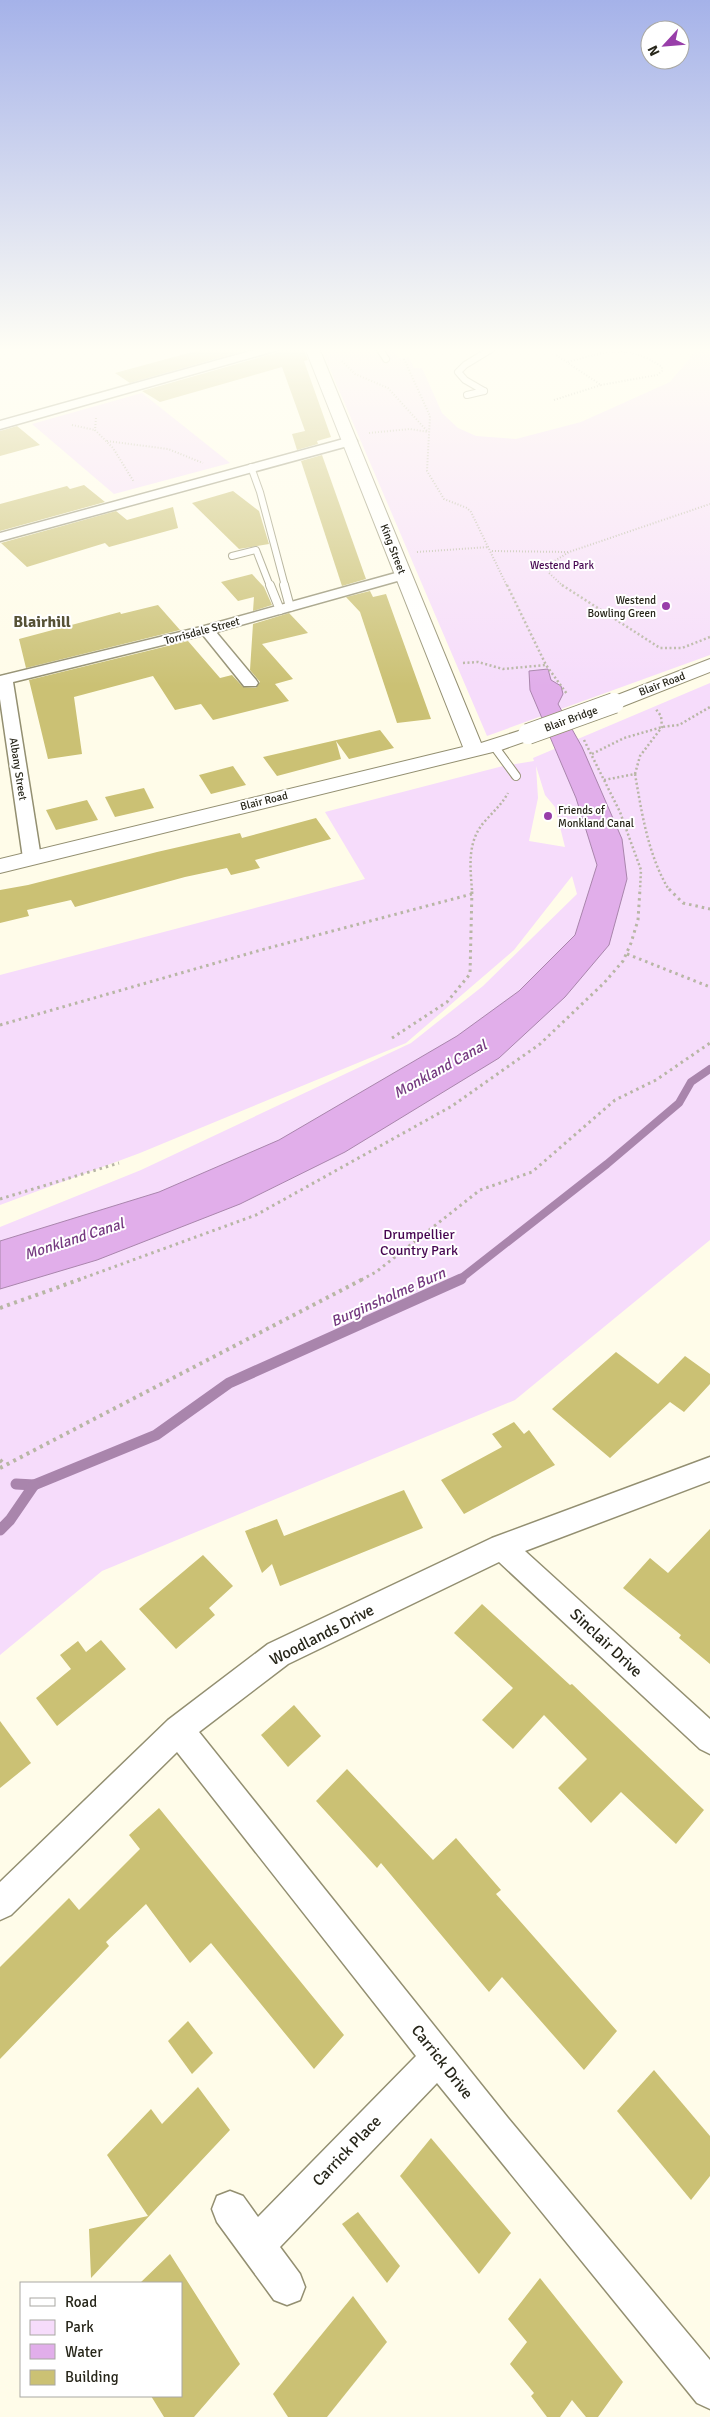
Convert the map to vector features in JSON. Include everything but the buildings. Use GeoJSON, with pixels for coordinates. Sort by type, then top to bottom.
{"type":"FeatureCollection","features":[{"type":"Feature","properties":{"kind":"street"},"geometry":{"type":"LineString","coordinates":[[0,537],[272,461]]}},
{"type":"Feature","properties":{"kind":"street","name":"King Street"},"geometry":{"type":"LineString","coordinates":[[358,461],[440,665],[484,748]]}},
{"type":"Feature","properties":{"kind":"street","name":"Torrisdale Street"},"geometry":{"type":"LineString","coordinates":[[2,681],[206,630],[403,575]]}},
{"type":"Feature","properties":{"kind":"street"},"geometry":{"type":"LineString","coordinates":[[206,630],[250,683]]}},
{"type":"Feature","properties":{"kind":"street","name":"Blair Road"},"geometry":{"type":"LineString","coordinates":[[614,703],[710,666]]}},
{"type":"Feature","properties":{"kind":"street","name":"Albany Street"},"geometry":{"type":"LineString","coordinates":[[2,681],[32,858]]}},
{"type":"Feature","properties":{"kind":"street","name":"Blair Bridge"},"geometry":{"type":"LineString","coordinates":[[528,734],[614,703]]}},
{"type":"Feature","properties":{"kind":"street","name":"Blair Road"},"geometry":{"type":"LineString","coordinates":[[0,866],[484,748],[528,734]]}},
{"type":"Feature","properties":{"kind":"street","name":"Woodlands Drive"},"geometry":{"type":"LineString","coordinates":[[0,1904],[178,1730],[278,1654],[502,1546],[710,1470]]}},
{"type":"Feature","properties":{"kind":"street","name":"Sinclair Drive"},"geometry":{"type":"LineString","coordinates":[[502,1546],[710,1738]]}},
{"type":"Feature","properties":{"kind":"street","name":"Carrick Drive"},"geometry":{"type":"LineString","coordinates":[[178,1730],[438,2057],[710,2390]]}},
{"type":"Feature","properties":{"kind":"street","name":"Carrick Place"},"geometry":{"type":"LineString","coordinates":[[256,2245],[438,2057]]}},
{"type":"Feature","properties":{"kind":"street"},"geometry":{"type":"LineString","coordinates":[[230,2209],[287,2287]]}},
{"type":"Feature","properties":{"kind":"lane"},"geometry":{"type":"LineString","coordinates":[[251,467],[260,492],[285,609]]}},
{"type":"Feature","properties":{"kind":"lane"},"geometry":{"type":"LineString","coordinates":[[232,556],[256,550],[285,609]]}},
{"type":"Feature","properties":{"kind":"lane"},"geometry":{"type":"LineString","coordinates":[[484,748],[516,776]]}},
{"type":"Feature","properties":{"kind":"path"},"geometry":{"type":"LineString","coordinates":[[122,461],[140,497]]}},
{"type":"Feature","properties":{"kind":"path"},"geometry":{"type":"LineString","coordinates":[[199,461],[223,475]]}},
{"type":"Feature","properties":{"kind":"path"},"geometry":{"type":"LineString","coordinates":[[427,461],[426,471],[444,499],[471,512],[492,551],[546,665],[550,668],[554,679],[564,686],[568,696]]}},
{"type":"Feature","properties":{"kind":"path"},"geometry":{"type":"LineString","coordinates":[[710,504],[569,552],[553,562],[549,573],[552,577],[652,644],[670,649],[710,637]]}},
{"type":"Feature","properties":{"kind":"path"},"geometry":{"type":"LineString","coordinates":[[395,554],[489,547]]}},
{"type":"Feature","properties":{"kind":"path"},"geometry":{"type":"LineString","coordinates":[[492,551],[569,552]]}},
{"type":"Feature","properties":{"kind":"path"},"geometry":{"type":"LineString","coordinates":[[440,665],[478,662],[503,669],[546,665]]}},
{"type":"Feature","properties":{"kind":"path"},"geometry":{"type":"LineString","coordinates":[[643,691],[661,716],[662,727],[640,756],[635,774],[644,827],[664,884],[680,901],[710,909]]}},
{"type":"Feature","properties":{"kind":"path"},"geometry":{"type":"LineString","coordinates":[[592,754],[624,738],[662,727],[678,725],[710,707]]}},
{"type":"Feature","properties":{"kind":"path"},"geometry":{"type":"LineString","coordinates":[[0,1308],[256,1215],[452,1106],[540,1044],[604,984],[627,954],[638,920],[641,870],[620,812],[583,738]]}},
{"type":"Feature","properties":{"kind":"path"},"geometry":{"type":"LineString","coordinates":[[604,780],[635,774]]}},
{"type":"Feature","properties":{"kind":"path"},"geometry":{"type":"LineString","coordinates":[[392,1038],[419,1023],[465,985],[470,974],[472,894],[469,865],[474,837],[490,813],[505,801],[516,776]]}},
{"type":"Feature","properties":{"kind":"path"},"geometry":{"type":"LineString","coordinates":[[0,1024],[261,950],[472,894]]}},
{"type":"Feature","properties":{"kind":"path"},"geometry":{"type":"LineString","coordinates":[[627,954],[710,987]]}},
{"type":"Feature","properties":{"kind":"path"},"geometry":{"type":"LineString","coordinates":[[0,1468],[4,1464],[376,1272],[480,1190],[532,1172],[615,1100],[656,1080],[710,1043]]}},
{"type":"Feature","properties":{"kind":"path"},"geometry":{"type":"LineString","coordinates":[[0,1199],[119,1163]]}},
{"type":"Feature","properties":{"kind":"path"},"geometry":{"type":"LineString","coordinates":[[0,1460],[4,1464]]}},
{"type":"Feature","properties":{"kind":"green space"},"geometry":{"type":"Polygon","coordinates":[[[75,461],[227,461],[230,463],[114,494],[75,461]]]}},
{"type":"Feature","properties":{"kind":"green space","name":"Westend Park"},"geometry":{"type":"Polygon","coordinates":[[[369,461],[710,461],[710,655],[487,736],[369,461]]]}},
{"type":"Feature","properties":{"kind":"green space","name":"Drumpellier Country Park"},"geometry":{"type":"Polygon","coordinates":[[[710,683],[710,1240],[515,1400],[102,1571],[0,1655],[0,1227],[141,1170],[411,1043],[483,986],[577,894],[572,876],[514,950],[406,1043],[140,1153],[0,1205],[0,975],[365,879],[325,812],[503,766],[534,761],[533,758],[710,683]],[[536,766],[538,798],[529,841],[565,847],[555,807],[545,795],[536,766]]]}},
{"type":"Feature","properties":{"kind":"water","name":"Monkland Canal"},"geometry":{"type":"Polygon","coordinates":[[[548,669],[551,680],[561,686],[563,694],[558,704],[582,747],[622,839],[627,879],[609,945],[565,997],[499,1058],[345,1152],[240,1204],[97,1260],[0,1289],[0,1241],[159,1192],[279,1140],[457,1036],[519,991],[575,935],[597,865],[576,798],[530,690],[529,671],[548,669]]]}},
{"type":"Feature","properties":{"kind":"waterway","name":"Burginsholme Burn"},"geometry":{"type":"LineString","coordinates":[[459,1280],[607,1164],[679,1103],[691,1082],[710,1069]]}},
{"type":"Feature","properties":{"kind":"waterway","name":"Burginsholme Burn"},"geometry":{"type":"LineString","coordinates":[[34,1485],[156,1435],[229,1383],[459,1280]]}},
{"type":"Feature","properties":{"kind":"waterway"},"geometry":{"type":"LineString","coordinates":[[16,1484],[34,1485]]}},
{"type":"Feature","properties":{"kind":"waterway"},"geometry":{"type":"LineString","coordinates":[[0,1530],[10,1520],[34,1485]]}},
{"type":"Feature","properties":{"kind":"place","name":"Westend Bowling Green"},"geometry":{"type":"Point","coordinates":[666,606]}},
{"type":"Feature","properties":{"kind":"place","name":"Friends of Monkland Canal"},"geometry":{"type":"Point","coordinates":[548,816]}},
{"type":"Feature","properties":{"kind":"district","name":"Blairhill"},"geometry":{"type":"Point","coordinates":[42,622]}}]}
